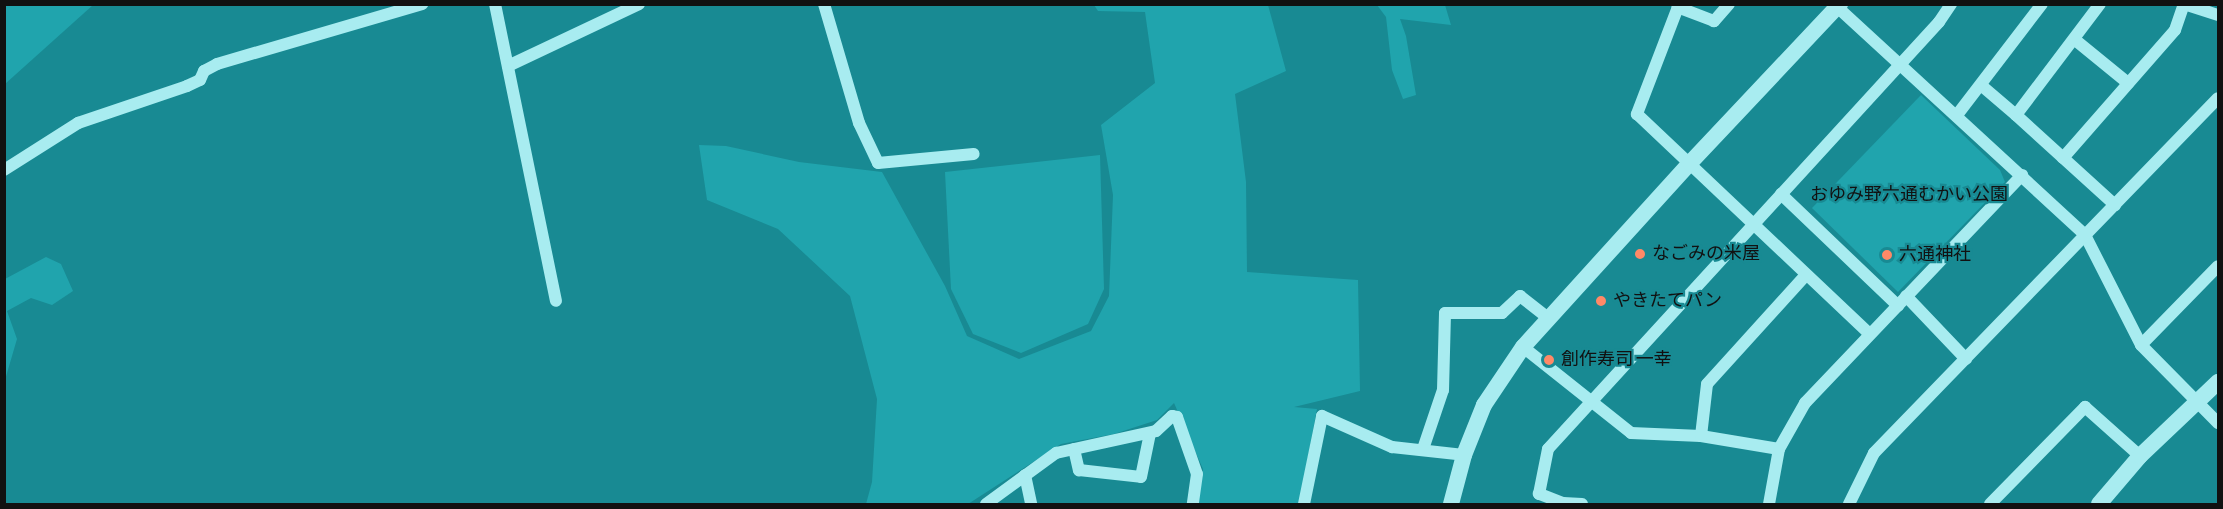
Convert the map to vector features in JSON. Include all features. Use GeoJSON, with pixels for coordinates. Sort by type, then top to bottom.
{"type":"FeatureCollection","features":[{"type":"Feature","properties":{"kind":"street"},"geometry":{"type":"LineString","coordinates":[[4,170],[78,123],[187,86],[200,80],[204,71],[218,64],[422,4]]}},
{"type":"Feature","properties":{"kind":"street"},"geometry":{"type":"LineString","coordinates":[[495,4],[556,301]]}},
{"type":"Feature","properties":{"kind":"street"},"geometry":{"type":"LineString","coordinates":[[508,66],[639,4]]}},
{"type":"Feature","properties":{"kind":"street"},"geometry":{"type":"LineString","coordinates":[[824,4],[858,123],[878,163],[974,154]]}},
{"type":"Feature","properties":{"kind":"street"},"geometry":{"type":"LineString","coordinates":[[1729,4],[1714,21],[1678,7],[1637,114],[1870,334]]}},
{"type":"Feature","properties":{"kind":"street"},"geometry":{"type":"LineString","coordinates":[[1582,504],[1563,503],[1539,494],[1548,450],[1899,63],[1939,22],[1951,4]]}},
{"type":"Feature","properties":{"kind":"street"},"geometry":{"type":"LineString","coordinates":[[1957,115],[1982,86],[2042,4]]}},
{"type":"Feature","properties":{"kind":"street"},"geometry":{"type":"LineString","coordinates":[[2016,116],[2100,4]]}},
{"type":"Feature","properties":{"kind":"street"},"geometry":{"type":"LineString","coordinates":[[2063,159],[2175,30],[2184,4],[2218,15]]}},
{"type":"Feature","properties":{"kind":"street"},"geometry":{"type":"LineString","coordinates":[[1451,504],[1464,455],[1484,405],[1523,347],[1547,317],[1837,6],[2085,235],[2141,345],[2218,423]]}},
{"type":"Feature","properties":{"kind":"street"},"geometry":{"type":"LineString","coordinates":[[2074,39],[2127,83]]}},
{"type":"Feature","properties":{"kind":"street"},"geometry":{"type":"LineString","coordinates":[[1982,86],[2115,205]]}},
{"type":"Feature","properties":{"kind":"street"},"geometry":{"type":"LineString","coordinates":[[1849,504],[1874,453],[2218,98]]}},
{"type":"Feature","properties":{"kind":"street"},"geometry":{"type":"LineString","coordinates":[[1769,504],[1779,449],[1805,403],[2022,175]]}},
{"type":"Feature","properties":{"kind":"street"},"geometry":{"type":"LineString","coordinates":[[1781,194],[1966,359]]}},
{"type":"Feature","properties":{"kind":"street"},"geometry":{"type":"LineString","coordinates":[[2141,345],[2218,266]]}},
{"type":"Feature","properties":{"kind":"street"},"geometry":{"type":"LineString","coordinates":[[1701,436],[1707,384],[1806,275]]}},
{"type":"Feature","properties":{"kind":"street"},"geometry":{"type":"LineString","coordinates":[[1423,449],[1443,390],[1445,313],[1502,313],[1520,296],[1547,317]]}},
{"type":"Feature","properties":{"kind":"street"},"geometry":{"type":"LineString","coordinates":[[1523,347],[1631,433],[1701,436],[1779,449]]}},
{"type":"Feature","properties":{"kind":"street"},"geometry":{"type":"LineString","coordinates":[[2099,504],[2140,456],[2196,400],[2218,382]]}},
{"type":"Feature","properties":{"kind":"street"},"geometry":{"type":"LineString","coordinates":[[1990,504],[2085,407],[2140,456]]}},
{"type":"Feature","properties":{"kind":"street"},"geometry":{"type":"LineString","coordinates":[[986,504],[1056,453],[1150,433],[1172,416],[1177,417],[1197,474],[1193,504]]}},
{"type":"Feature","properties":{"kind":"street"},"geometry":{"type":"LineString","coordinates":[[1304,504],[1322,416],[1392,447],[1464,455]]}},
{"type":"Feature","properties":{"kind":"street"},"geometry":{"type":"LineString","coordinates":[[1074,449],[1079,470],[1141,477],[1150,433]]}},
{"type":"Feature","properties":{"kind":"street"},"geometry":{"type":"LineString","coordinates":[[1025,475],[1031,504]]}},
{"type":"Feature","properties":{"kind":"green space"},"geometry":{"type":"Polygon","coordinates":[[[5,4],[93,4],[93,5],[5,84],[5,4]]]}},
{"type":"Feature","properties":{"kind":"green space"},"geometry":{"type":"Polygon","coordinates":[[[1094,5],[1268,5],[1286,71],[1235,94],[1246,182],[1247,272],[1358,280],[1360,391],[1294,407],[1317,409],[1299,504],[1198,504],[1203,469],[1174,403],[1157,420],[1114,434],[1061,444],[968,504],[866,504],[872,482],[877,399],[850,296],[778,229],[707,200],[699,145],[726,146],[799,162],[882,172],[945,286],[967,336],[1019,359],[1091,331],[1109,296],[1113,195],[1101,125],[1155,83],[1145,12],[1098,11],[1094,5]]]}},
{"type":"Feature","properties":{"kind":"green space"},"geometry":{"type":"Polygon","coordinates":[[[1377,5],[1445,5],[1451,25],[1400,19],[1406,36],[1416,95],[1403,99],[1392,70],[1386,17],[1377,5]]]}},
{"type":"Feature","properties":{"kind":"green space","name":"おゆみ野六通むかい公園"},"geometry":{"type":"Polygon","coordinates":[[[1921,95],[2000,170],[2005,182],[1898,292],[1812,208],[1921,95]]]}},
{"type":"Feature","properties":{"kind":"green space"},"geometry":{"type":"Polygon","coordinates":[[[1100,155],[1104,289],[1088,324],[1021,353],[973,334],[951,289],[945,172],[1100,155]]]}},
{"type":"Feature","properties":{"kind":"green space"},"geometry":{"type":"Polygon","coordinates":[[[46,257],[61,264],[73,291],[52,305],[31,298],[7,311],[17,339],[5,380],[5,279],[46,257]]]}},
{"type":"Feature","properties":{"kind":"place","name":"なごみの米屋"},"geometry":{"type":"Point","coordinates":[1640,254]}},
{"type":"Feature","properties":{"kind":"place","name":"六通神社"},"geometry":{"type":"Point","coordinates":[1887,255]}},
{"type":"Feature","properties":{"kind":"place","name":"やきたてパン"},"geometry":{"type":"Point","coordinates":[1601,301]}},
{"type":"Feature","properties":{"kind":"place","name":"創作寿司 一幸"},"geometry":{"type":"Point","coordinates":[1549,360]}}]}
